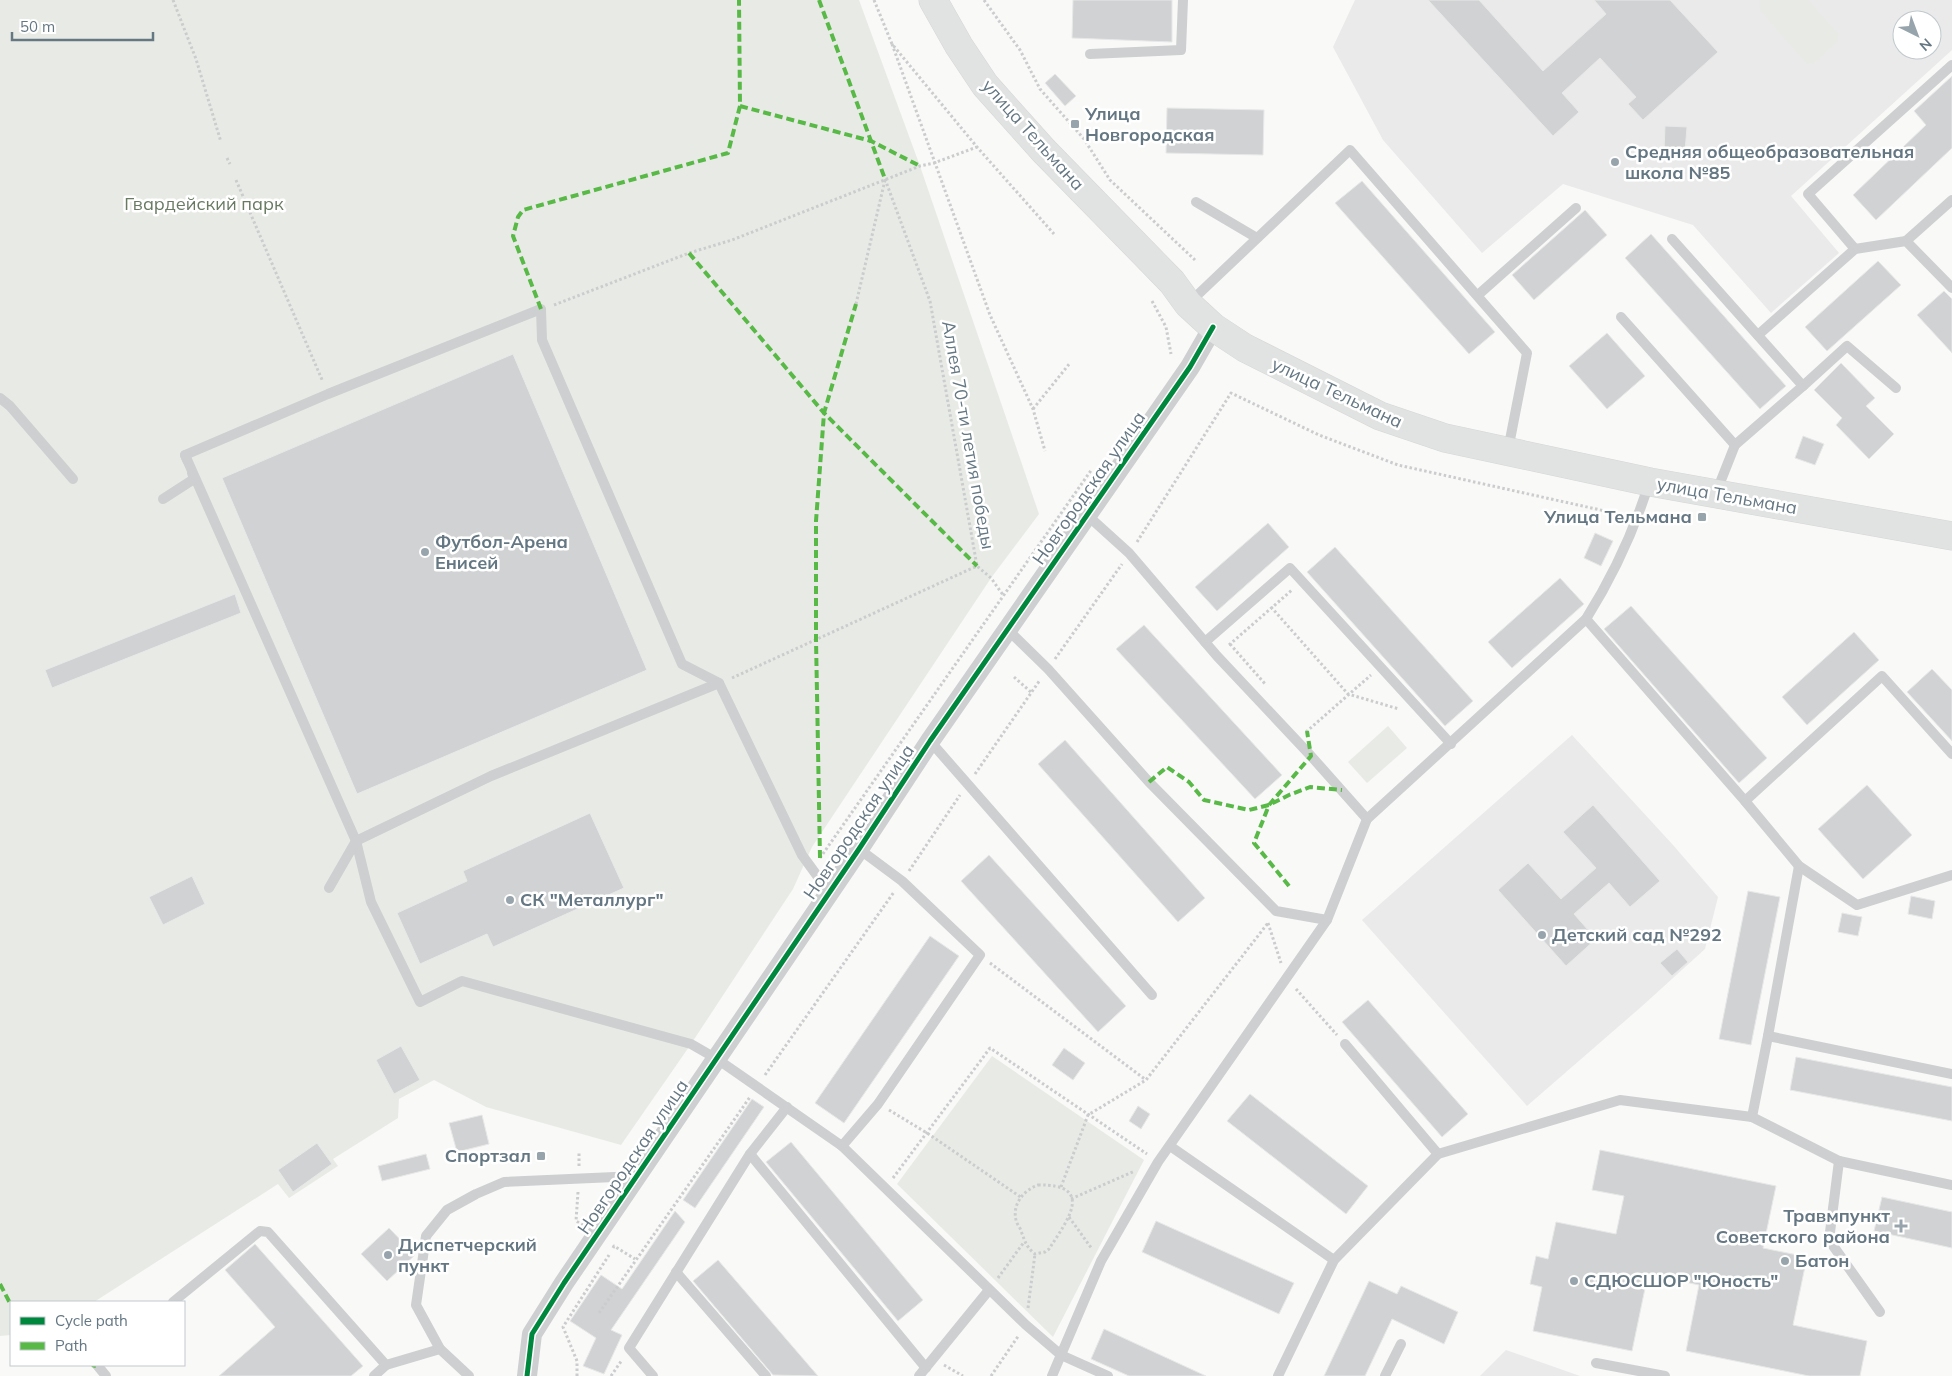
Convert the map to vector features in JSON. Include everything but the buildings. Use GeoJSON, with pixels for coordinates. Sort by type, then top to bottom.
{"type":"FeatureCollection","features":[{"type":"Feature","properties":{"kind":"main road","name":"улица Тельмана"},"geometry":{"type":"LineString","coordinates":[[934,0],[959,46],[985,85],[1044,151],[1172,282],[1188,304],[1213,326],[1244,348],[1380,416],[1445,438],[1650,482],[1952,536]]}},
{"type":"Feature","properties":{"kind":"street","name":"Новгородская улица"},"geometry":{"type":"LineString","coordinates":[[527,1376],[532,1334],[564,1283],[930,741],[1190,367],[1213,326]]}},
{"type":"Feature","properties":{"kind":"lane"},"geometry":{"type":"LineString","coordinates":[[1090,54],[1181,50],[1183,0]]}},
{"type":"Feature","properties":{"kind":"lane"},"geometry":{"type":"LineString","coordinates":[[1855,249],[1808,194],[1952,65]]}},
{"type":"Feature","properties":{"kind":"lane"},"geometry":{"type":"LineString","coordinates":[[1188,304],[1350,150],[1478,295],[1527,354],[1508,452]]}},
{"type":"Feature","properties":{"kind":"lane"},"geometry":{"type":"LineString","coordinates":[[1758,335],[1855,249],[1906,241],[1952,200]]}},
{"type":"Feature","properties":{"kind":"lane"},"geometry":{"type":"LineString","coordinates":[[1196,202],[1257,238]]}},
{"type":"Feature","properties":{"kind":"lane"},"geometry":{"type":"LineString","coordinates":[[1478,295],[1576,208]]}},
{"type":"Feature","properties":{"kind":"lane"},"geometry":{"type":"LineString","coordinates":[[1672,239],[1803,386]]}},
{"type":"Feature","properties":{"kind":"lane"},"geometry":{"type":"LineString","coordinates":[[1906,241],[1952,288]]}},
{"type":"Feature","properties":{"kind":"lane"},"geometry":{"type":"LineString","coordinates":[[829,892],[802,855],[719,684],[682,664],[542,340],[541,309],[328,394],[185,455],[356,841],[371,902],[420,1002],[462,981],[691,1044],[716,1059],[842,1146],[1026,1325],[1061,1355],[1108,1376]]}},
{"type":"Feature","properties":{"kind":"lane"},"geometry":{"type":"LineString","coordinates":[[1621,317],[1735,445]]}},
{"type":"Feature","properties":{"kind":"lane"},"geometry":{"type":"LineString","coordinates":[[1716,494],[1735,445],[1847,346],[1896,388]]}},
{"type":"Feature","properties":{"kind":"lane"},"geometry":{"type":"LineString","coordinates":[[0,398],[10,406],[72,479]]}},
{"type":"Feature","properties":{"kind":"lane"},"geometry":{"type":"LineString","coordinates":[[163,499],[194,479]]}},
{"type":"Feature","properties":{"kind":"lane"},"geometry":{"type":"LineString","coordinates":[[1052,1376],[1101,1260],[1158,1162],[1327,920],[1367,819],[1586,619],[1608,584],[1638,518],[1650,482]]}},
{"type":"Feature","properties":{"kind":"lane"},"geometry":{"type":"LineString","coordinates":[[1087,515],[1130,553],[1216,656],[1367,819]]}},
{"type":"Feature","properties":{"kind":"lane"},"geometry":{"type":"LineString","coordinates":[[1204,642],[1290,568],[1451,744]]}},
{"type":"Feature","properties":{"kind":"lane"},"geometry":{"type":"LineString","coordinates":[[1586,619],[1745,801],[1799,866],[1857,905],[1952,874]]}},
{"type":"Feature","properties":{"kind":"lane"},"geometry":{"type":"LineString","coordinates":[[1008,630],[1048,669],[1149,782],[1276,911],[1327,920]]}},
{"type":"Feature","properties":{"kind":"lane"},"geometry":{"type":"LineString","coordinates":[[1745,801],[1882,676],[1952,754]]}},
{"type":"Feature","properties":{"kind":"lane"},"geometry":{"type":"LineString","coordinates":[[329,888],[356,841],[491,776],[719,684]]}},
{"type":"Feature","properties":{"kind":"lane"},"geometry":{"type":"LineString","coordinates":[[930,741],[1152,995]]}},
{"type":"Feature","properties":{"kind":"lane"},"geometry":{"type":"LineString","coordinates":[[842,1146],[878,1104],[980,956],[902,881],[859,848]]}},
{"type":"Feature","properties":{"kind":"lane"},"geometry":{"type":"LineString","coordinates":[[1752,1118],[1799,866]]}},
{"type":"Feature","properties":{"kind":"lane"},"geometry":{"type":"LineString","coordinates":[[1768,1036],[1952,1074]]}},
{"type":"Feature","properties":{"kind":"lane"},"geometry":{"type":"LineString","coordinates":[[1345,1044],[1438,1154]]}},
{"type":"Feature","properties":{"kind":"lane"},"geometry":{"type":"LineString","coordinates":[[1278,1376],[1334,1260],[1438,1154],[1620,1100],[1752,1118],[1839,1161],[1952,1185]]}},
{"type":"Feature","properties":{"kind":"lane"},"geometry":{"type":"LineString","coordinates":[[653,1376],[629,1348],[750,1154],[787,1107]]}},
{"type":"Feature","properties":{"kind":"lane"},"geometry":{"type":"LineString","coordinates":[[1170,1146],[1334,1260]]}},
{"type":"Feature","properties":{"kind":"lane"},"geometry":{"type":"LineString","coordinates":[[750,1154],[922,1372],[989,1290]]}},
{"type":"Feature","properties":{"kind":"lane"},"geometry":{"type":"LineString","coordinates":[[1839,1161],[1829,1240],[1880,1312]]}},
{"type":"Feature","properties":{"kind":"lane"},"geometry":{"type":"LineString","coordinates":[[469,1376],[440,1349],[416,1305],[426,1236],[447,1210],[476,1194],[504,1182],[637,1176]]}},
{"type":"Feature","properties":{"kind":"lane"},"geometry":{"type":"LineString","coordinates":[[174,1301],[260,1231],[268,1232],[386,1365]]}},
{"type":"Feature","properties":{"kind":"lane"},"geometry":{"type":"LineString","coordinates":[[676,1272],[766,1376]]}},
{"type":"Feature","properties":{"kind":"lane"},"geometry":{"type":"LineString","coordinates":[[1385,1376],[1400,1344]]}},
{"type":"Feature","properties":{"kind":"lane"},"geometry":{"type":"LineString","coordinates":[[374,1376],[386,1365],[440,1349]]}},
{"type":"Feature","properties":{"kind":"lane"},"geometry":{"type":"LineString","coordinates":[[1596,1363],[1666,1376]]}},
{"type":"Feature","properties":{"kind":"lane"},"geometry":{"type":"LineString","coordinates":[[98,1366],[106,1376]]}},
{"type":"Feature","properties":{"kind":"path"},"geometry":{"type":"LineString","coordinates":[[173,0],[196,58],[221,142]]}},
{"type":"Feature","properties":{"kind":"path"},"geometry":{"type":"LineString","coordinates":[[874,0],[892,44],[990,315],[1033,409],[1045,451]]}},
{"type":"Feature","properties":{"kind":"path"},"geometry":{"type":"LineString","coordinates":[[984,0],[1020,50],[1040,89],[1084,139],[1110,180],[1195,260]]}},
{"type":"Feature","properties":{"kind":"path"},"geometry":{"type":"LineString","coordinates":[[892,44],[977,147],[1054,234]]}},
{"type":"Feature","properties":{"kind":"path"},"geometry":{"type":"LineString","coordinates":[[541,309],[576,298],[689,254],[732,240],[885,179],[977,147]]}},
{"type":"Feature","properties":{"kind":"path"},"geometry":{"type":"LineString","coordinates":[[227,158],[230,164]]}},
{"type":"Feature","properties":{"kind":"path"},"geometry":{"type":"LineString","coordinates":[[856,304],[885,179]]}},
{"type":"Feature","properties":{"kind":"path"},"geometry":{"type":"LineString","coordinates":[[236,180],[328,394]]}},
{"type":"Feature","properties":{"kind":"path"},"geometry":{"type":"LineString","coordinates":[[1152,301],[1166,327],[1171,354]]}},
{"type":"Feature","properties":{"kind":"path"},"geometry":{"type":"LineString","coordinates":[[1033,409],[1070,363]]}},
{"type":"Feature","properties":{"kind":"path"},"geometry":{"type":"LineString","coordinates":[[599,1313],[1130,553],[1231,393],[1319,435],[1398,465],[1638,518]]}},
{"type":"Feature","properties":{"kind":"path"},"geometry":{"type":"LineString","coordinates":[[820,858],[1092,469]]}},
{"type":"Feature","properties":{"kind":"path"},"geometry":{"type":"LineString","coordinates":[[719,684],[977,566]]}},
{"type":"Feature","properties":{"kind":"path"},"geometry":{"type":"LineString","coordinates":[[1216,656],[1302,581]]}},
{"type":"Feature","properties":{"kind":"path"},"geometry":{"type":"LineString","coordinates":[[1271,608],[1348,694],[1426,717]]}},
{"type":"Feature","properties":{"kind":"path"},"geometry":{"type":"LineString","coordinates":[[1296,741],[1380,668]]}},
{"type":"Feature","properties":{"kind":"path"},"geometry":{"type":"LineString","coordinates":[[1014,677],[1032,693]]}},
{"type":"Feature","properties":{"kind":"path"},"geometry":{"type":"LineString","coordinates":[[1061,1187],[1088,1115],[1146,1080],[1268,923],[1286,978],[1345,1044]]}},
{"type":"Feature","properties":{"kind":"path"},"geometry":{"type":"LineString","coordinates":[[980,956],[1146,1080]]}},
{"type":"Feature","properties":{"kind":"path"},"geometry":{"type":"LineString","coordinates":[[885,1189],[990,1048],[1158,1162]]}},
{"type":"Feature","properties":{"kind":"path"},"geometry":{"type":"LineString","coordinates":[[878,1104],[927,1133],[1022,1198]]}},
{"type":"Feature","properties":{"kind":"path"},"geometry":{"type":"LineString","coordinates":[[579,1152],[576,1221],[635,1259]]}},
{"type":"Feature","properties":{"kind":"path"},"geometry":{"type":"LineString","coordinates":[[1071,1198],[1158,1162]]}},
{"type":"Feature","properties":{"kind":"path"},"geometry":{"type":"LineString","coordinates":[[1038,1185],[1061,1187],[1068,1192],[1071,1198],[1073,1205],[1069,1217],[1045,1252],[1035,1254],[1028,1249],[1024,1242],[1022,1232],[1016,1220],[1017,1203],[1022,1198],[1031,1187],[1038,1185]]}},
{"type":"Feature","properties":{"kind":"path"},"geometry":{"type":"LineString","coordinates":[[1069,1217],[1101,1260]]}},
{"type":"Feature","properties":{"kind":"path"},"geometry":{"type":"LineString","coordinates":[[989,1290],[1024,1242]]}},
{"type":"Feature","properties":{"kind":"path"},"geometry":{"type":"LineString","coordinates":[[577,1376],[576,1361],[563,1327],[614,1246]]}},
{"type":"Feature","properties":{"kind":"path"},"geometry":{"type":"LineString","coordinates":[[991,1376],[1026,1325],[1035,1254]]}},
{"type":"Feature","properties":{"kind":"path"},"geometry":{"type":"LineString","coordinates":[[933,1359],[963,1376]]}},
{"type":"Feature","properties":{"kind":"shaded area","name":"Средняя общеобразовательная школа №85"},"geometry":{"type":"Polygon","coordinates":[[[1355,0],[1952,0],[1952,50],[1942,59],[1942,10],[1892,10],[1892,60],[1941,60],[1791,196],[1839,253],[1771,313],[1693,225],[1563,184],[1482,253],[1383,140],[1333,47],[1355,0]]]}},
{"type":"Feature","properties":{"kind":"shaded area","name":"Детский сад №292"},"geometry":{"type":"Polygon","coordinates":[[[1572,735],[1718,897],[1705,949],[1527,1106],[1362,920],[1572,735]]]}},
{"type":"Feature","properties":{"kind":"shaded area"},"geometry":{"type":"Polygon","coordinates":[[[1506,1350],[1580,1376],[1480,1376],[1506,1350]]]}},
{"type":"Feature","properties":{"kind":"green space","name":"Гвардейский парк"},"geometry":{"type":"Polygon","coordinates":[[[0,0],[859,0],[920,166],[1039,514],[991,578],[812,847],[793,889],[691,1044],[621,1145],[486,1107],[434,1080],[399,1099],[398,1118],[333,1159],[338,1166],[289,1198],[278,1184],[96,1301],[10,1301],[10,1335],[0,1336],[0,0]]]}},
{"type":"Feature","properties":{"kind":"green space"},"geometry":{"type":"Polygon","coordinates":[[[1760,0],[1808,0],[1838,34],[1838,41],[1813,64],[1806,63],[1759,9],[1760,0]]]}},
{"type":"Feature","properties":{"kind":"green space"},"geometry":{"type":"Polygon","coordinates":[[[1388,726],[1407,748],[1367,783],[1348,762],[1388,726]]]}},
{"type":"Feature","properties":{"kind":"green space"},"geometry":{"type":"Polygon","coordinates":[[[992,1056],[1144,1160],[1053,1337],[897,1184],[992,1056]]]}},
{"type":"Feature","properties":{"kind":"marked path"},"geometry":{"type":"LineString","coordinates":[[541,309],[513,236],[518,217],[523,210],[728,153],[740,106],[739,0]]}},
{"type":"Feature","properties":{"kind":"marked path"},"geometry":{"type":"LineString","coordinates":[[819,0],[885,179]]}},
{"type":"Feature","properties":{"kind":"marked path"},"geometry":{"type":"LineString","coordinates":[[740,106],[871,141],[920,166]]}},
{"type":"Feature","properties":{"kind":"marked path"},"geometry":{"type":"LineString","coordinates":[[689,253],[824,413],[977,566]]}},
{"type":"Feature","properties":{"kind":"marked path"},"geometry":{"type":"LineString","coordinates":[[820,858],[816,521],[824,413],[856,304]]}},
{"type":"Feature","properties":{"kind":"marked path"},"geometry":{"type":"LineString","coordinates":[[1289,886],[1254,843],[1269,805],[1311,756],[1307,731]]}},
{"type":"Feature","properties":{"kind":"marked path"},"geometry":{"type":"LineString","coordinates":[[1149,782],[1167,767],[1189,782],[1204,800],[1249,810],[1269,805],[1310,787],[1342,790]]}},
{"type":"Feature","properties":{"kind":"marked path"},"geometry":{"type":"LineString","coordinates":[[0,1284],[10,1303]]}},
{"type":"Feature","properties":{"kind":"cycle path"},"geometry":{"type":"LineString","coordinates":[[527,1376],[532,1334],[564,1283],[859,849],[930,741],[1190,367],[1213,327]]}},
{"type":"Feature","properties":{"kind":"place","name":"Улица Новгородская"},"geometry":{"type":"Point","coordinates":[1075,124]}},
{"type":"Feature","properties":{"kind":"place","name":"Средняя общеобразовательная школа №85"},"geometry":{"type":"Point","coordinates":[1615,162]}},
{"type":"Feature","properties":{"kind":"place","name":"Улица Тельмана"},"geometry":{"type":"Point","coordinates":[1702,517]}},
{"type":"Feature","properties":{"kind":"place","name":"Футбол-Арена Енисей"},"geometry":{"type":"Point","coordinates":[425,552]}},
{"type":"Feature","properties":{"kind":"place","name":"СК \"Металлург\""},"geometry":{"type":"Point","coordinates":[510,900]}},
{"type":"Feature","properties":{"kind":"place","name":"Детский сад №292"},"geometry":{"type":"Point","coordinates":[1542,935]}},
{"type":"Feature","properties":{"kind":"place","name":"Спортзал"},"geometry":{"type":"Point","coordinates":[541,1156]}},
{"type":"Feature","properties":{"kind":"place","name":"Травмпункт Советского района"},"geometry":{"type":"Point","coordinates":[1901,1226]}},
{"type":"Feature","properties":{"kind":"place","name":"Диспетчерский пункт"},"geometry":{"type":"Point","coordinates":[388,1255]}},
{"type":"Feature","properties":{"kind":"place","name":"Батон"},"geometry":{"type":"Point","coordinates":[1785,1261]}},
{"type":"Feature","properties":{"kind":"place","name":"СДЮСШОР \"Юность\""},"geometry":{"type":"Point","coordinates":[1574,1281]}}]}
